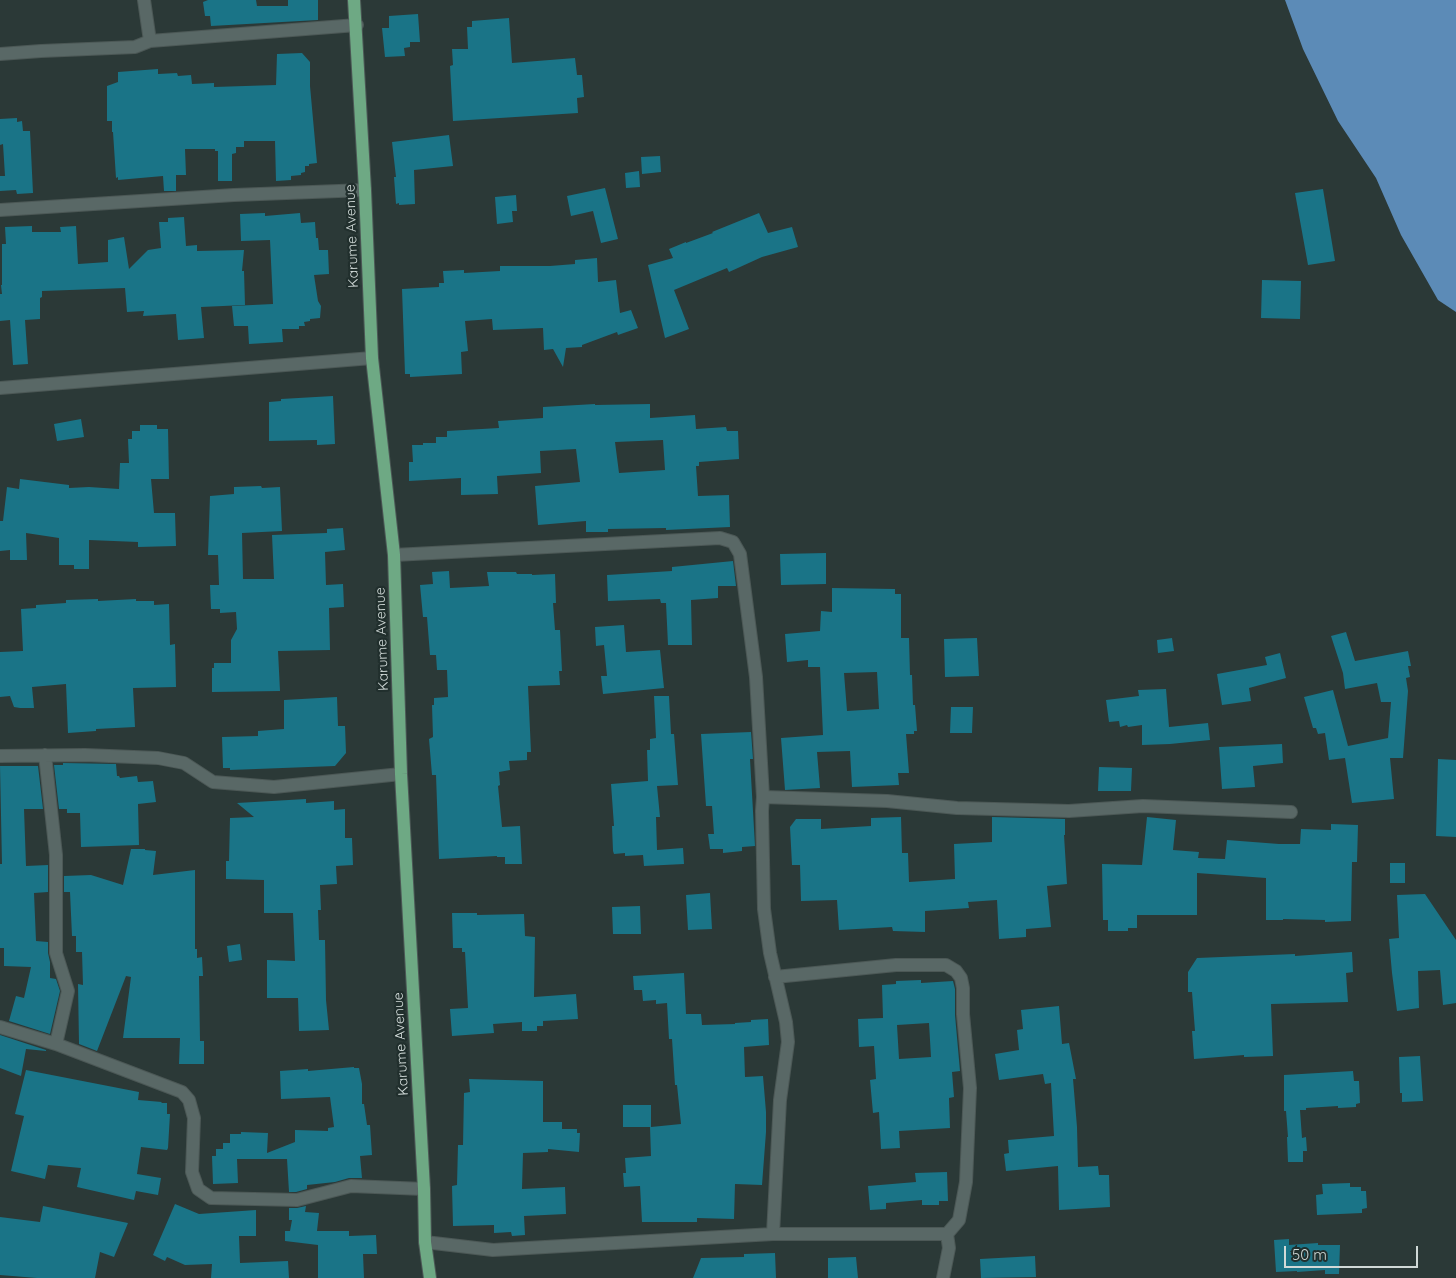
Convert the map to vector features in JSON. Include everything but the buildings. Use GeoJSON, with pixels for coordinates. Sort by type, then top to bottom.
{"type":"FeatureCollection","features":[{"type":"Feature","properties":{"kind":"main road","name":"Karume Avenue"},"geometry":{"type":"LineString","coordinates":[[354,0],[372,358],[394,555],[400,774],[424,1188],[425,1242],[430,1278]]}},
{"type":"Feature","properties":{"kind":"street"},"geometry":{"type":"LineString","coordinates":[[144,0],[150,41]]}},
{"type":"Feature","properties":{"kind":"street"},"geometry":{"type":"LineString","coordinates":[[0,54],[42,50],[135,47],[150,41],[356,25]]}},
{"type":"Feature","properties":{"kind":"street"},"geometry":{"type":"LineString","coordinates":[[0,210],[234,195],[365,190]]}},
{"type":"Feature","properties":{"kind":"street"},"geometry":{"type":"LineString","coordinates":[[0,388],[372,358]]}},
{"type":"Feature","properties":{"kind":"street"},"geometry":{"type":"LineString","coordinates":[[394,555],[720,538],[733,542],[740,554],[756,677],[763,797],[764,909],[770,953],[786,1022],[788,1042],[780,1100],[773,1234]]}},
{"type":"Feature","properties":{"kind":"street"},"geometry":{"type":"LineString","coordinates":[[45,755],[56,855],[56,953],[68,991],[56,1044]]}},
{"type":"Feature","properties":{"kind":"street"},"geometry":{"type":"LineString","coordinates":[[0,756],[85,755],[158,758],[184,762],[213,782],[251,785],[274,786],[400,774]]}},
{"type":"Feature","properties":{"kind":"street"},"geometry":{"type":"LineString","coordinates":[[763,797],[886,801],[957,808],[1069,812],[1143,806],[1291,812]]}},
{"type":"Feature","properties":{"kind":"street"},"geometry":{"type":"LineString","coordinates":[[775,976],[896,965],[946,965],[956,971],[961,978],[970,1088],[966,1182],[959,1220],[947,1234],[949,1248],[943,1278]]}},
{"type":"Feature","properties":{"kind":"street"},"geometry":{"type":"LineString","coordinates":[[0,1026],[56,1044],[182,1092],[189,1100],[194,1118],[192,1172],[198,1188],[211,1198],[297,1200],[351,1186],[424,1188]]}},
{"type":"Feature","properties":{"kind":"street"},"geometry":{"type":"LineString","coordinates":[[425,1242],[493,1250],[773,1234],[947,1234]]}},
{"type":"Feature","properties":{"kind":"water"},"geometry":{"type":"Polygon","coordinates":[[[1285,0],[1456,0],[1456,312],[1438,300],[1401,235],[1376,178],[1338,121],[1303,49],[1285,0]]]}}]}
